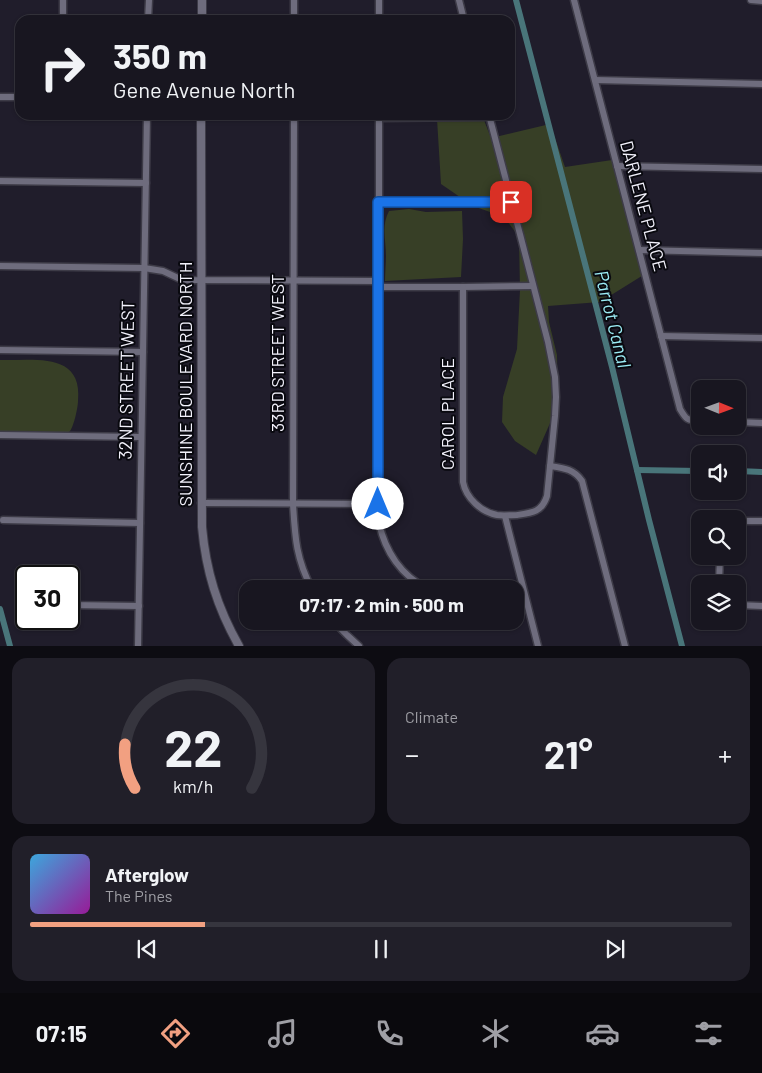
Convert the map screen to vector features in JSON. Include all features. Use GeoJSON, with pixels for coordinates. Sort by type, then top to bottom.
{"type":"FeatureCollection","features":[{"type":"Feature","properties":{"kind":"street"},"geometry":{"type":"LineString","coordinates":[[63,0],[63,15]]}},
{"type":"Feature","properties":{"kind":"street"},"geometry":{"type":"LineString","coordinates":[[148,15],[149,0]]}},
{"type":"Feature","properties":{"kind":"street"},"geometry":{"type":"LineString","coordinates":[[202,0],[202,15]]}},
{"type":"Feature","properties":{"kind":"street"},"geometry":{"type":"LineString","coordinates":[[294,0],[294,15]]}},
{"type":"Feature","properties":{"kind":"street"},"geometry":{"type":"LineString","coordinates":[[379,0],[379,15]]}},
{"type":"Feature","properties":{"kind":"street"},"geometry":{"type":"LineString","coordinates":[[459,0],[463,15]]}},
{"type":"Feature","properties":{"kind":"street","name":"DARLENE PLACE"},"geometry":{"type":"LineString","coordinates":[[574,0],[680,409],[686,419],[691,421]]}},
{"type":"Feature","properties":{"kind":"street"},"geometry":{"type":"LineString","coordinates":[[751,0],[762,1]]}},
{"type":"Feature","properties":{"kind":"street"},"geometry":{"type":"LineString","coordinates":[[595,80],[762,84]]}},
{"type":"Feature","properties":{"kind":"street"},"geometry":{"type":"LineString","coordinates":[[0,97],[15,97]]}},
{"type":"Feature","properties":{"kind":"street","name":"32ND STREET WEST"},"geometry":{"type":"LineString","coordinates":[[138,646],[147,120]]}},
{"type":"Feature","properties":{"kind":"street","name":"SUNSHINE BOULEVARD NORTH"},"geometry":{"type":"LineString","coordinates":[[202,120],[201,503],[204,547],[211,581],[222,613],[238,646]]}},
{"type":"Feature","properties":{"kind":"street","name":"33RD STREET WEST"},"geometry":{"type":"LineString","coordinates":[[294,120],[293,504],[297,549],[308,580]]}},
{"type":"Feature","properties":{"kind":"street"},"geometry":{"type":"LineString","coordinates":[[379,120],[378,514],[380,530],[391,555],[398,566],[413,580]]}},
{"type":"Feature","properties":{"kind":"street"},"geometry":{"type":"LineString","coordinates":[[490,120],[548,342],[555,377],[556,416],[545,502],[539,509],[533,512],[505,516],[538,646]]}},
{"type":"Feature","properties":{"kind":"street"},"geometry":{"type":"LineString","coordinates":[[617,166],[762,169]]}},
{"type":"Feature","properties":{"kind":"street"},"geometry":{"type":"LineString","coordinates":[[0,180],[146,183]]}},
{"type":"Feature","properties":{"kind":"street"},"geometry":{"type":"LineString","coordinates":[[378,202],[511,202]]}},
{"type":"Feature","properties":{"kind":"street"},"geometry":{"type":"LineString","coordinates":[[639,250],[762,253]]}},
{"type":"Feature","properties":{"kind":"street"},"geometry":{"type":"LineString","coordinates":[[0,266],[144,268],[163,271],[180,279],[201,280],[293,280],[463,287],[533,286]]}},
{"type":"Feature","properties":{"kind":"street","name":"CAROL PLACE"},"geometry":{"type":"LineString","coordinates":[[463,287],[463,482],[467,494],[480,507],[491,514],[505,516]]}},
{"type":"Feature","properties":{"kind":"street"},"geometry":{"type":"LineString","coordinates":[[661,336],[762,338]]}},
{"type":"Feature","properties":{"kind":"street"},"geometry":{"type":"LineString","coordinates":[[0,350],[143,352]]}},
{"type":"Feature","properties":{"kind":"street"},"geometry":{"type":"LineString","coordinates":[[746,422],[762,423]]}},
{"type":"Feature","properties":{"kind":"street"},"geometry":{"type":"LineString","coordinates":[[0,435],[142,437]]}},
{"type":"Feature","properties":{"kind":"street"},"geometry":{"type":"LineString","coordinates":[[550,466],[574,472],[582,481],[625,646]]}},
{"type":"Feature","properties":{"kind":"street"},"geometry":{"type":"LineString","coordinates":[[201,503],[378,504]]}},
{"type":"Feature","properties":{"kind":"street"},"geometry":{"type":"LineString","coordinates":[[3,520],[140,523]]}},
{"type":"Feature","properties":{"kind":"street"},"geometry":{"type":"LineString","coordinates":[[746,521],[762,521]]}},
{"type":"Feature","properties":{"kind":"street"},"geometry":{"type":"LineString","coordinates":[[80,605],[139,606]]}},
{"type":"Feature","properties":{"kind":"street"},"geometry":{"type":"LineString","coordinates":[[746,605],[762,606]]}},
{"type":"Feature","properties":{"kind":"street"},"geometry":{"type":"LineString","coordinates":[[341,630],[359,646]]}},
{"type":"Feature","properties":{"kind":"green space"},"geometry":{"type":"Polygon","coordinates":[[[437,120],[484,120],[491,138],[550,124],[565,167],[612,160],[645,274],[600,302],[548,306],[549,322],[557,355],[558,405],[536,455],[515,441],[502,422],[503,397],[517,349],[520,290],[519,237],[504,217],[473,206],[441,184],[437,120]]]}},
{"type":"Feature","properties":{"kind":"green space"},"geometry":{"type":"Polygon","coordinates":[[[409,209],[426,212],[462,211],[461,277],[385,281],[385,222],[389,211],[409,209]]]}},
{"type":"Feature","properties":{"kind":"green space"},"geometry":{"type":"Polygon","coordinates":[[[0,360],[40,360],[53,362],[64,366],[73,374],[77,385],[78,401],[76,416],[70,431],[64,436],[0,438],[0,360]]]}},
{"type":"Feature","properties":{"kind":"waterway","name":"Parrot Canal"},"geometry":{"type":"LineString","coordinates":[[516,0],[612,367],[682,646]]}},
{"type":"Feature","properties":{"kind":"waterway"},"geometry":{"type":"LineString","coordinates":[[637,470],[691,471]]}},
{"type":"Feature","properties":{"kind":"waterway"},"geometry":{"type":"LineString","coordinates":[[746,471],[762,472]]}},
{"type":"Feature","properties":{"kind":"waterway"},"geometry":{"type":"LineString","coordinates":[[0,609],[10,646]]}},
{"type":"Feature","properties":{"kind":"route"},"geometry":{"type":"LineString","coordinates":[[378,504],[378,202],[511,202]]}}]}
